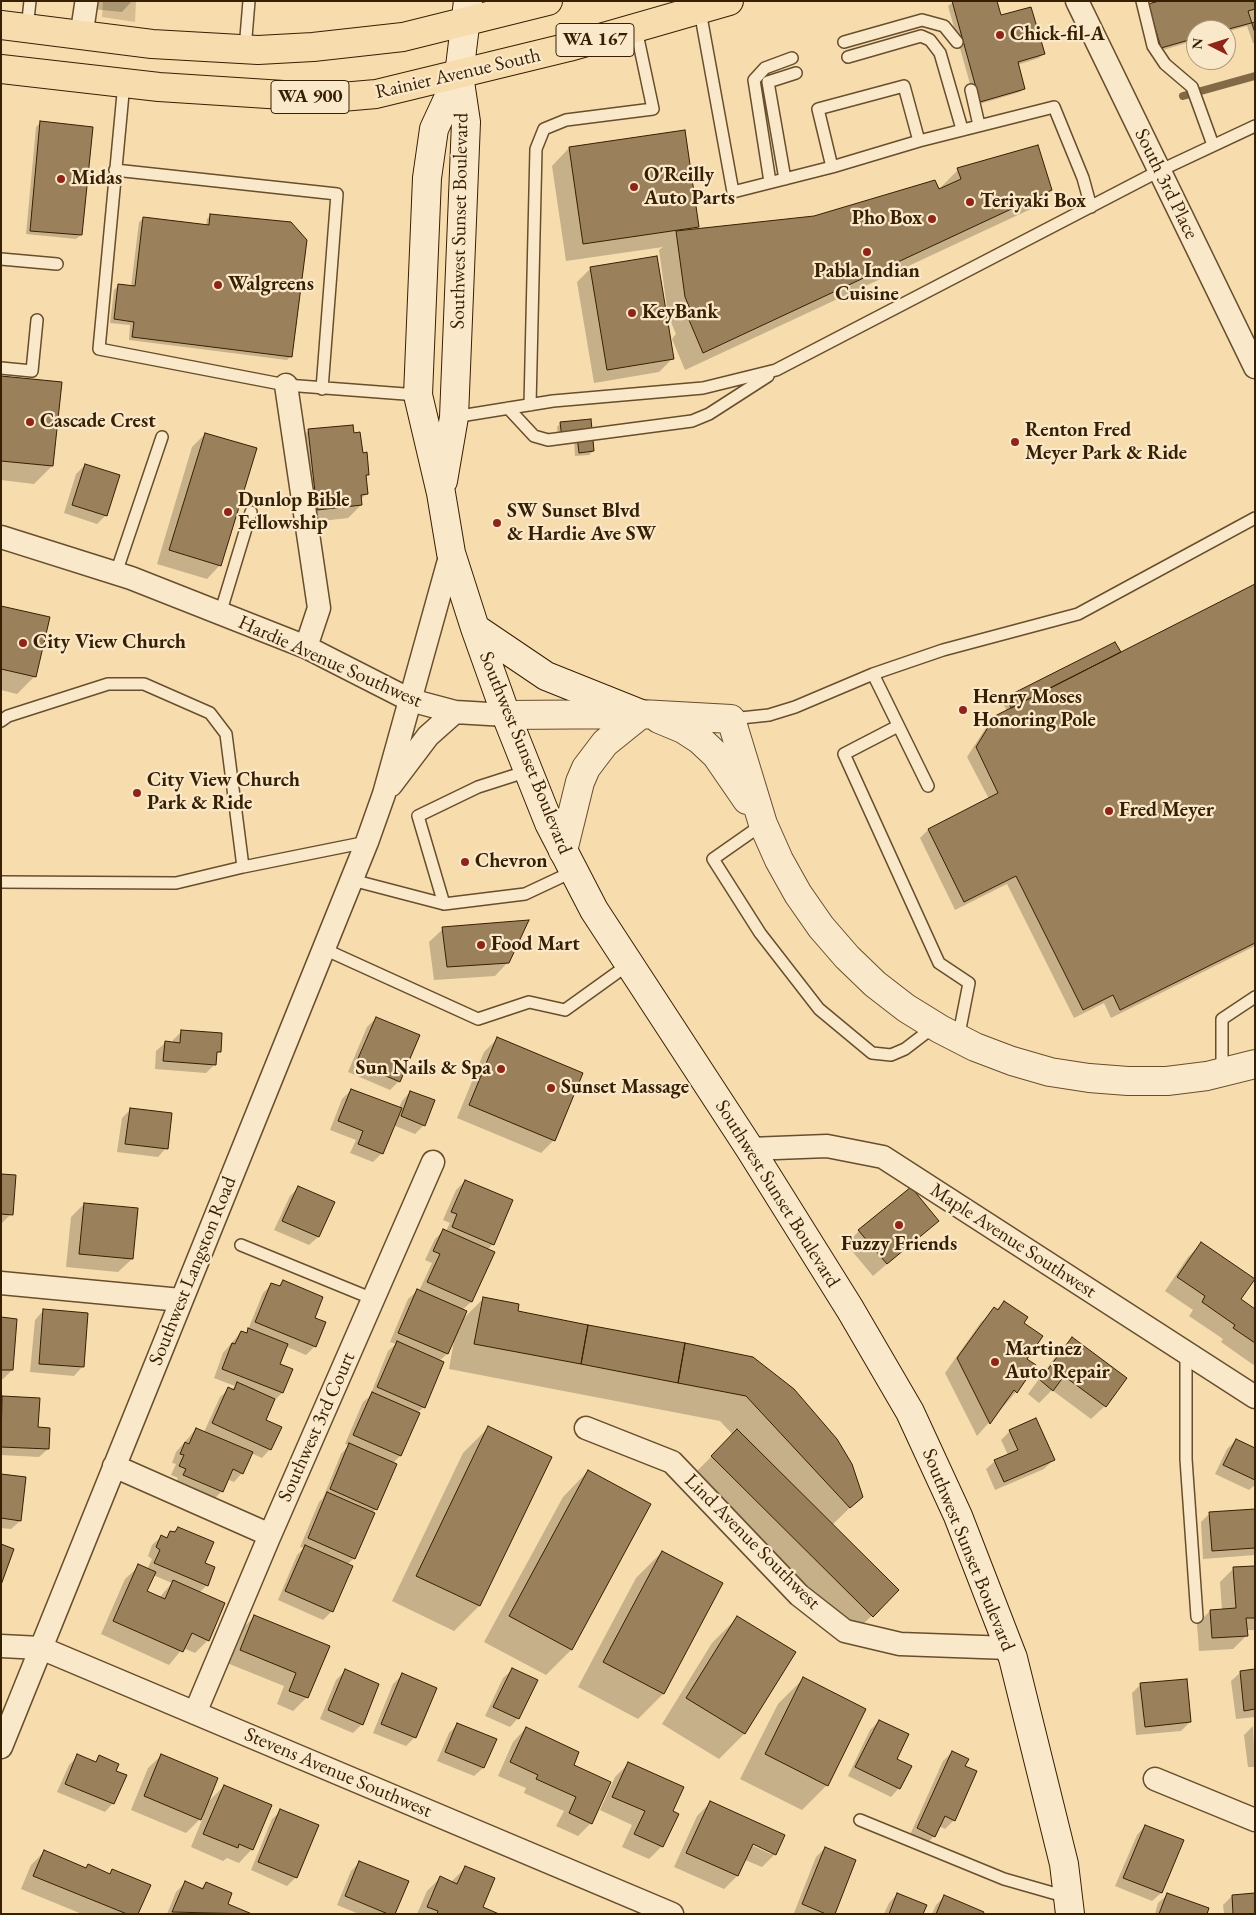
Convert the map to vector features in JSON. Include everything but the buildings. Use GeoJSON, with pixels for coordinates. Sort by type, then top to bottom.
{"type":"FeatureCollection","features":[{"type":"Feature","properties":{"kind":"main road","name":"WA 167"},"geometry":{"type":"LineString","coordinates":[[467,11],[548,1]]}},
{"type":"Feature","properties":{"kind":"main road","name":"Rainier Avenue South"},"geometry":{"type":"LineString","coordinates":[[1,69],[124,83],[330,98],[376,94],[459,75],[636,29],[730,1]]}},
{"type":"Feature","properties":{"kind":"main road"},"geometry":{"type":"LineString","coordinates":[[14,27],[152,44],[245,49],[313,47],[403,37],[467,11],[459,75]]}},
{"type":"Feature","properties":{"kind":"main road","name":"Southwest Sunset Boulevard"},"geometry":{"type":"LineString","coordinates":[[459,75],[434,129],[427,178],[418,395],[441,493],[451,553],[474,628],[549,823],[594,910],[750,1149],[850,1309],[910,1412],[958,1516],[1009,1648],[1057,1832],[1064,1864],[1069,1905]]}},
{"type":"Feature","properties":{"kind":"main road","name":"Southwest Sunset Boulevard"},"geometry":{"type":"LineString","coordinates":[[441,493],[454,417],[466,122],[459,75]]}},
{"type":"Feature","properties":{"kind":"main road"},"geometry":{"type":"LineString","coordinates":[[474,628],[507,652],[546,676],[641,714],[605,743],[594,754],[586,768],[580,782],[569,861]]}},
{"type":"Feature","properties":{"kind":"main road","name":"Hardie Avenue Southwest"},"geometry":{"type":"LineString","coordinates":[[506,715],[641,714],[731,718],[763,824],[778,860],[798,894],[821,927],[876,984],[906,1008],[958,1039],[1012,1061],[1050,1072],[1089,1078],[1167,1081],[1222,1072],[1255,1064]]}},
{"type":"Feature","properties":{"kind":"main road","name":"Hardie Avenue Southwest"},"geometry":{"type":"LineString","coordinates":[[641,714],[683,729],[700,740],[716,755],[763,824]]}},
{"type":"Feature","properties":{"kind":"street","name":"South 3rd Place"},"geometry":{"type":"LineString","coordinates":[[1077,1],[1255,367]]}},
{"type":"Feature","properties":{"kind":"street"},"geometry":{"type":"LineString","coordinates":[[286,385],[319,608],[314,630],[306,647]]}},
{"type":"Feature","properties":{"kind":"street","name":"Hardie Avenue Southwest"},"geometry":{"type":"LineString","coordinates":[[1,537],[116,573],[306,647],[410,700],[455,712],[506,715]]}},
{"type":"Feature","properties":{"kind":"street","name":"Southwest Langston Road"},"geometry":{"type":"LineString","coordinates":[[1,1747],[367,842],[384,794],[451,553]]}},
{"type":"Feature","properties":{"kind":"street","name":"Southwest Langston Road"},"geometry":{"type":"LineString","coordinates":[[384,794],[428,736],[455,712]]}},
{"type":"Feature","properties":{"kind":"street","name":"Maple Avenue Southwest"},"geometry":{"type":"LineString","coordinates":[[750,1149],[827,1146],[883,1157],[1255,1397]]}},
{"type":"Feature","properties":{"kind":"street","name":"Southwest 3rd Court"},"geometry":{"type":"LineString","coordinates":[[195,1713],[270,1535],[433,1162]]}},
{"type":"Feature","properties":{"kind":"street"},"geometry":{"type":"LineString","coordinates":[[1,1283],[181,1300]]}},
{"type":"Feature","properties":{"kind":"street","name":"Lind Avenue Southwest"},"geometry":{"type":"LineString","coordinates":[[586,1428],[672,1462],[799,1594],[845,1631],[900,1644],[1009,1648]]}},
{"type":"Feature","properties":{"kind":"street"},"geometry":{"type":"LineString","coordinates":[[114,1466],[270,1535]]}},
{"type":"Feature","properties":{"kind":"street","name":"Stevens Avenue Southwest"},"geometry":{"type":"LineString","coordinates":[[1,1646],[41,1648],[672,1914]]}},
{"type":"Feature","properties":{"kind":"street"},"geometry":{"type":"LineString","coordinates":[[1155,1779],[1255,1820]]}},
{"type":"Feature","properties":{"kind":"lane"},"geometry":{"type":"LineString","coordinates":[[14,27],[30,1]]}},
{"type":"Feature","properties":{"kind":"lane"},"geometry":{"type":"LineString","coordinates":[[81,1],[81,35]]}},
{"type":"Feature","properties":{"kind":"lane"},"geometry":{"type":"LineString","coordinates":[[81,35],[92,1]]}},
{"type":"Feature","properties":{"kind":"lane"},"geometry":{"type":"LineString","coordinates":[[245,49],[249,1]]}},
{"type":"Feature","properties":{"kind":"lane"},"geometry":{"type":"LineString","coordinates":[[1142,1],[1153,46],[1165,64],[1192,86],[1213,145]]}},
{"type":"Feature","properties":{"kind":"lane"},"geometry":{"type":"LineString","coordinates":[[700,11],[733,192],[832,167],[919,140],[1054,107],[1083,178],[1091,207]]}},
{"type":"Feature","properties":{"kind":"lane"},"geometry":{"type":"LineString","coordinates":[[844,42],[922,20],[944,26],[957,42]]}},
{"type":"Feature","properties":{"kind":"lane"},"geometry":{"type":"LineString","coordinates":[[530,405],[536,149],[544,129],[566,120],[653,109],[636,29]]}},
{"type":"Feature","properties":{"kind":"lane"},"geometry":{"type":"LineString","coordinates":[[848,57],[920,36],[930,40],[940,53],[962,130]]}},
{"type":"Feature","properties":{"kind":"lane"},"geometry":{"type":"LineString","coordinates":[[770,182],[754,80],[765,68],[792,58]]}},
{"type":"Feature","properties":{"kind":"lane"},"geometry":{"type":"LineString","coordinates":[[785,179],[768,82],[796,73]]}},
{"type":"Feature","properties":{"kind":"lane"},"geometry":{"type":"LineString","coordinates":[[124,83],[99,349],[286,385],[418,395]]}},
{"type":"Feature","properties":{"kind":"lane"},"geometry":{"type":"LineString","coordinates":[[832,167],[818,109],[904,86],[919,140]]}},
{"type":"Feature","properties":{"kind":"lane"},"geometry":{"type":"LineString","coordinates":[[970,90],[979,125]]}},
{"type":"Feature","properties":{"kind":"lane"},"geometry":{"type":"LineString","coordinates":[[508,408],[534,436],[548,440],[692,421],[709,414],[776,370],[1159,171],[1255,126]]}},
{"type":"Feature","properties":{"kind":"lane"},"geometry":{"type":"LineString","coordinates":[[116,170],[337,194],[322,389]]}},
{"type":"Feature","properties":{"kind":"lane"},"geometry":{"type":"LineString","coordinates":[[1,259],[57,264]]}},
{"type":"Feature","properties":{"kind":"lane"},"geometry":{"type":"LineString","coordinates":[[1,368],[32,375],[37,320]]}},
{"type":"Feature","properties":{"kind":"lane"},"geometry":{"type":"LineString","coordinates":[[454,417],[530,405],[703,388],[776,370]]}},
{"type":"Feature","properties":{"kind":"lane"},"geometry":{"type":"LineString","coordinates":[[116,573],[162,437]]}},
{"type":"Feature","properties":{"kind":"lane"},"geometry":{"type":"LineString","coordinates":[[220,614],[251,512]]}},
{"type":"Feature","properties":{"kind":"lane"},"geometry":{"type":"LineString","coordinates":[[731,718],[769,715],[795,707],[873,674],[943,650],[1078,614],[1253,522]]}},
{"type":"Feature","properties":{"kind":"lane"},"geometry":{"type":"LineString","coordinates":[[873,674],[928,786]]}},
{"type":"Feature","properties":{"kind":"lane"},"geometry":{"type":"LineString","coordinates":[[1,721],[8,716],[108,684],[144,684],[210,713],[226,734],[243,867]]}},
{"type":"Feature","properties":{"kind":"lane"},"geometry":{"type":"LineString","coordinates":[[898,726],[844,754],[940,963],[969,984],[958,1039]]}},
{"type":"Feature","properties":{"kind":"lane"},"geometry":{"type":"LineString","coordinates":[[444,904],[418,816],[478,787],[528,771]]}},
{"type":"Feature","properties":{"kind":"lane"},"geometry":{"type":"LineString","coordinates":[[763,824],[713,859],[760,933],[819,1009],[872,1053],[892,1055],[905,1049],[935,1026]]}},
{"type":"Feature","properties":{"kind":"lane"},"geometry":{"type":"LineString","coordinates":[[1,882],[176,883],[243,867],[367,842]]}},
{"type":"Feature","properties":{"kind":"lane"},"geometry":{"type":"LineString","coordinates":[[352,880],[444,904],[525,894],[569,861]]}},
{"type":"Feature","properties":{"kind":"lane"},"geometry":{"type":"LineString","coordinates":[[324,949],[478,1019],[529,1002],[565,1010],[630,964]]}},
{"type":"Feature","properties":{"kind":"lane"},"geometry":{"type":"LineString","coordinates":[[1222,1072],[1222,1019],[1255,997]]}},
{"type":"Feature","properties":{"kind":"lane"},"geometry":{"type":"LineString","coordinates":[[241,1245],[373,1299]]}},
{"type":"Feature","properties":{"kind":"lane"},"geometry":{"type":"LineString","coordinates":[[1186,1352],[1186,1458],[1197,1617]]}},
{"type":"Feature","properties":{"kind":"lane"},"geometry":{"type":"LineString","coordinates":[[860,1820],[1069,1905]]}},
{"type":"Feature","properties":{"kind":"shaded area"},"geometry":{"type":"Polygon","coordinates":[[[103,1],[136,1],[135,22],[102,17],[103,1]]]}},
{"type":"Feature","properties":{"kind":"waterway"},"geometry":{"type":"LineString","coordinates":[[1183,96],[1255,76]]}},
{"type":"Feature","properties":{"kind":"place","name":"Chick-fil-A"},"geometry":{"type":"Point","coordinates":[1000,35]}},
{"type":"Feature","properties":{"kind":"place","name":"Midas"},"geometry":{"type":"Point","coordinates":[61,179]}},
{"type":"Feature","properties":{"kind":"place","name":"O'Reilly Auto Parts"},"geometry":{"type":"Point","coordinates":[634,187]}},
{"type":"Feature","properties":{"kind":"place","name":"Teriyaki Box"},"geometry":{"type":"Point","coordinates":[970,202]}},
{"type":"Feature","properties":{"kind":"place","name":"Pho Box"},"geometry":{"type":"Point","coordinates":[932,219]}},
{"type":"Feature","properties":{"kind":"place","name":"Pabla Indian Cuisine"},"geometry":{"type":"Point","coordinates":[867,252]}},
{"type":"Feature","properties":{"kind":"place","name":"Walgreens"},"geometry":{"type":"Point","coordinates":[218,285]}},
{"type":"Feature","properties":{"kind":"place","name":"KeyBank"},"geometry":{"type":"Point","coordinates":[632,313]}},
{"type":"Feature","properties":{"kind":"place","name":"Cascade Crest"},"geometry":{"type":"Point","coordinates":[30,422]}},
{"type":"Feature","properties":{"kind":"place","name":"Renton Fred Meyer Park & Ride"},"geometry":{"type":"Point","coordinates":[1015,442]}},
{"type":"Feature","properties":{"kind":"place","name":"Dunlop Bible Fellowship"},"geometry":{"type":"Point","coordinates":[228,512]}},
{"type":"Feature","properties":{"kind":"place","name":"SW Sunset Blvd & Hardie Ave SW"},"geometry":{"type":"Point","coordinates":[497,523]}},
{"type":"Feature","properties":{"kind":"place","name":"City View Church"},"geometry":{"type":"Point","coordinates":[23,643]}},
{"type":"Feature","properties":{"kind":"place","name":"Henry Moses Honoring Pole"},"geometry":{"type":"Point","coordinates":[963,710]}},
{"type":"Feature","properties":{"kind":"place","name":"City View Church Park & Ride"},"geometry":{"type":"Point","coordinates":[137,793]}},
{"type":"Feature","properties":{"kind":"place","name":"Fred Meyer"},"geometry":{"type":"Point","coordinates":[1109,811]}},
{"type":"Feature","properties":{"kind":"place","name":"Chevron"},"geometry":{"type":"Point","coordinates":[465,862]}},
{"type":"Feature","properties":{"kind":"place","name":"Food Mart"},"geometry":{"type":"Point","coordinates":[481,945]}},
{"type":"Feature","properties":{"kind":"place","name":"Sun Nails & Spa"},"geometry":{"type":"Point","coordinates":[501,1069]}},
{"type":"Feature","properties":{"kind":"place","name":"Sunset Massage"},"geometry":{"type":"Point","coordinates":[551,1088]}},
{"type":"Feature","properties":{"kind":"place","name":"Fuzzy Friends"},"geometry":{"type":"Point","coordinates":[899,1225]}},
{"type":"Feature","properties":{"kind":"place","name":"Martinez Auto Repair"},"geometry":{"type":"Point","coordinates":[995,1362]}}]}
